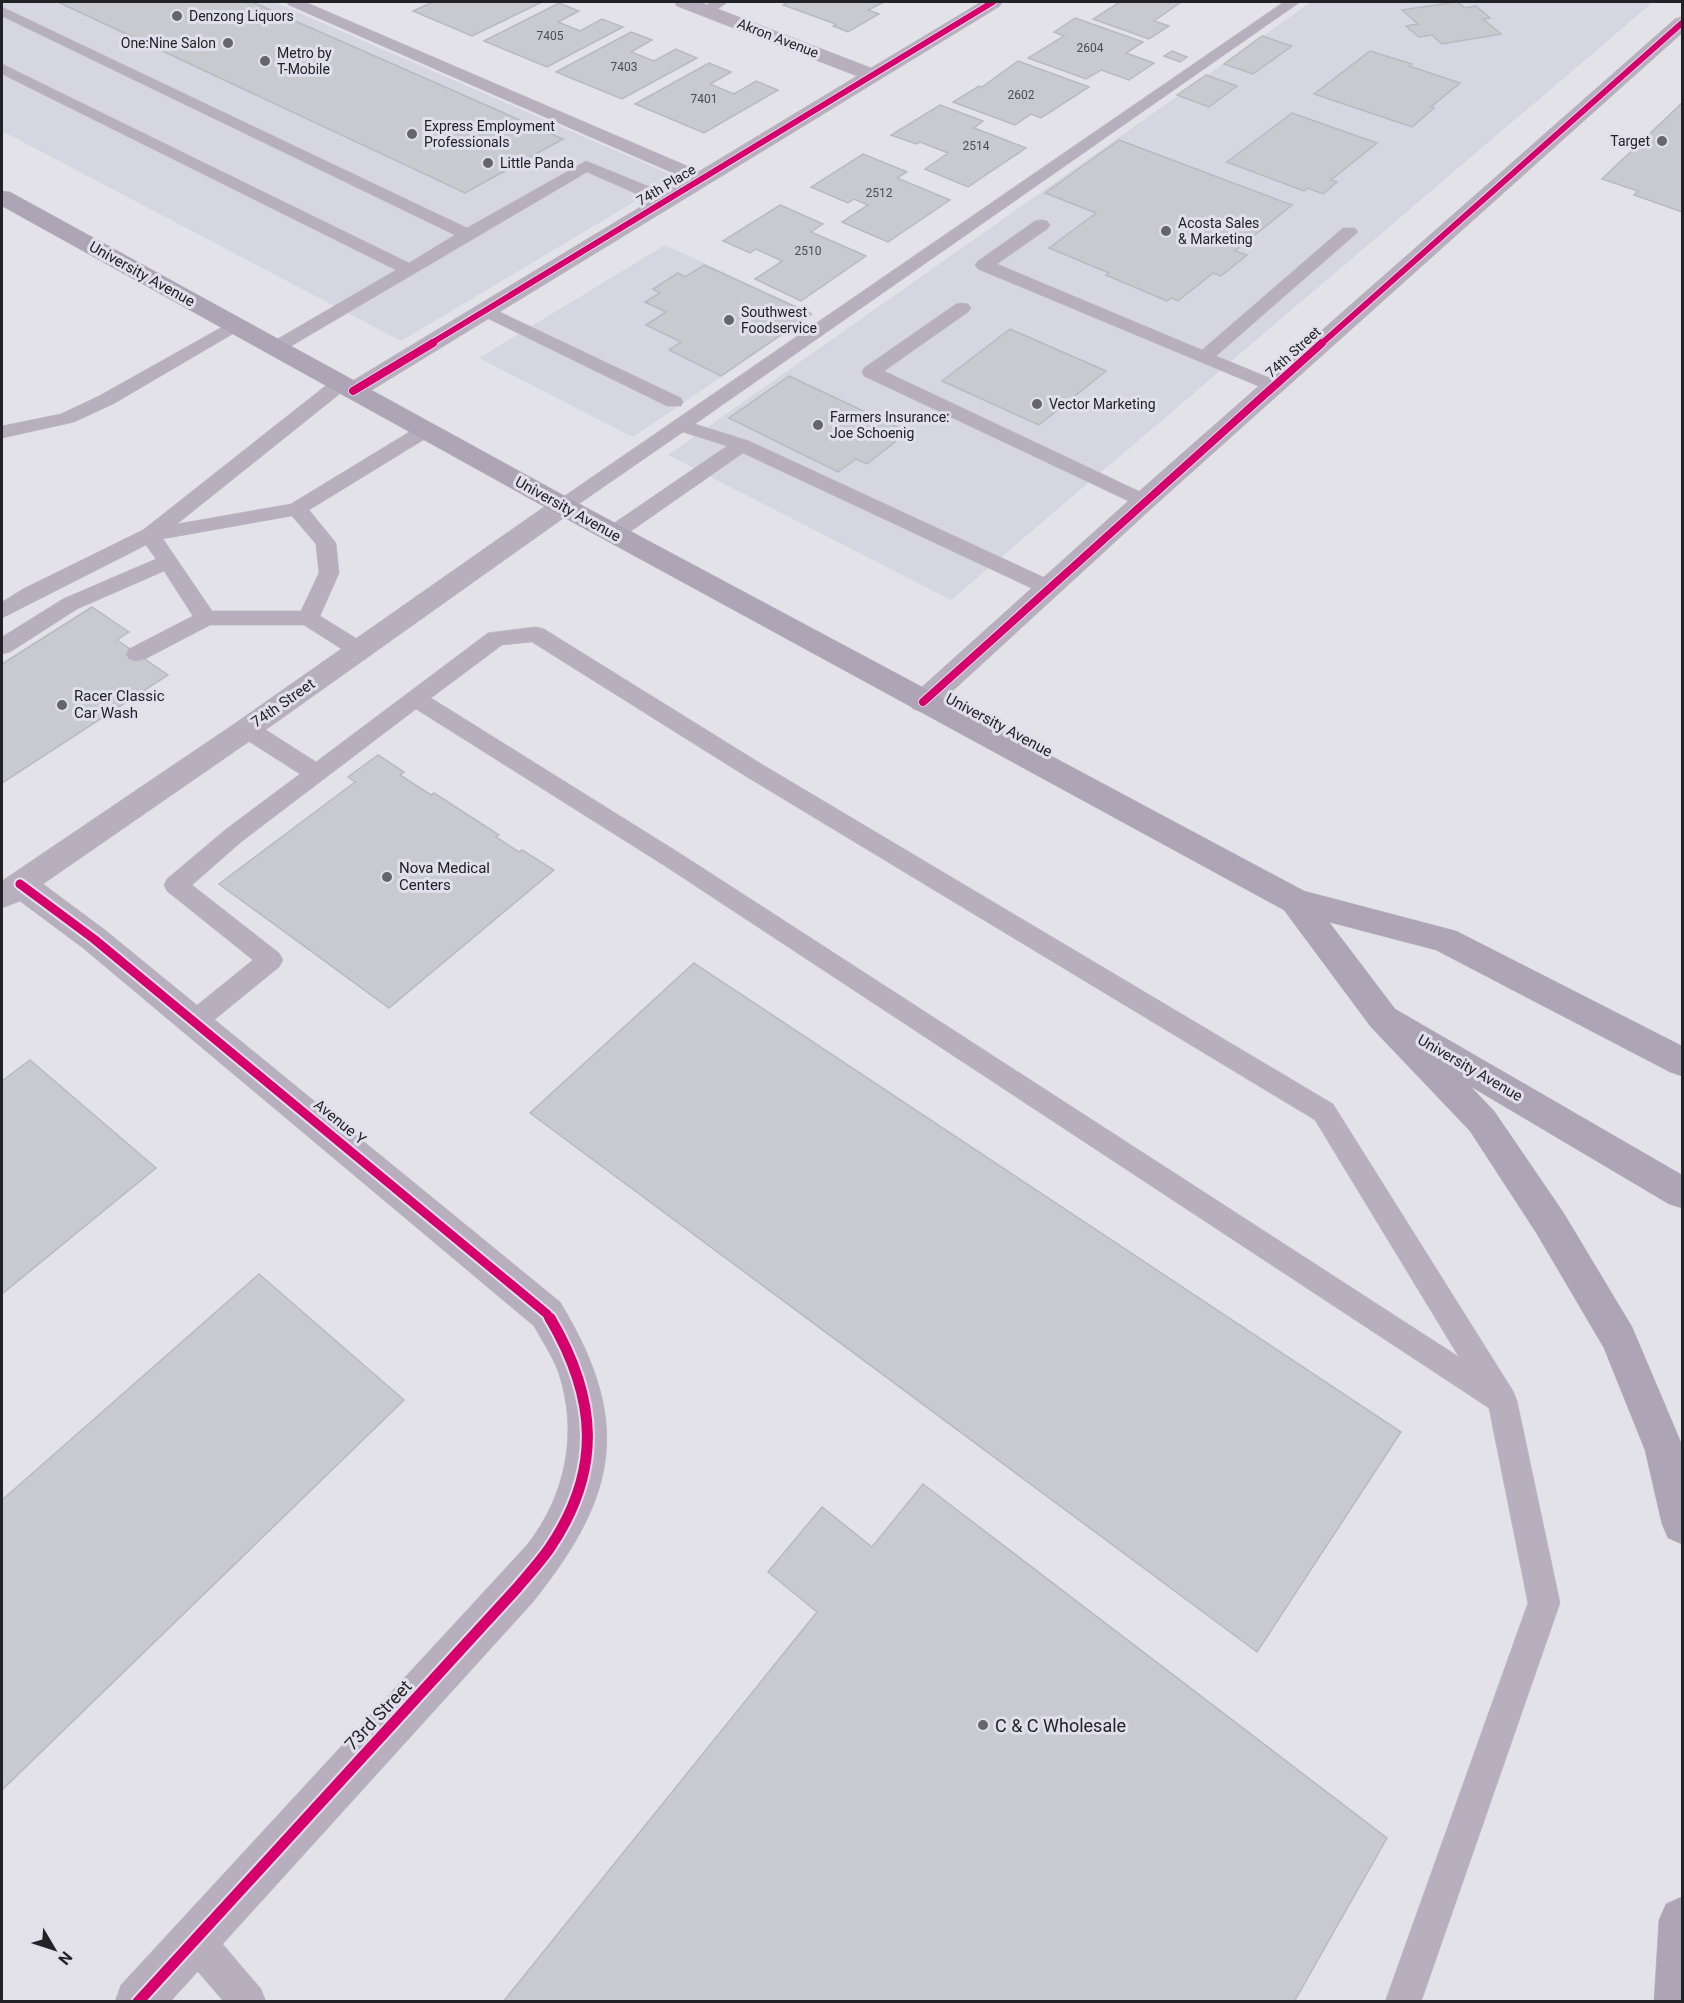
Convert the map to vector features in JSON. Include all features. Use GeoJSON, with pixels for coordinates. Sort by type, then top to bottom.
{"type":"FeatureCollection","features":[{"type":"Feature","properties":{"kind":"main road","name":"University Avenue"},"geometry":{"type":"LineString","coordinates":[[2,197],[563,506],[1295,901],[1445,939],[1683,1062]]}},
{"type":"Feature","properties":{"kind":"main road","name":"University Avenue"},"geometry":{"type":"LineString","coordinates":[[1295,901],[1383,1018],[1683,1193]]}},
{"type":"Feature","properties":{"kind":"main road"},"geometry":{"type":"LineString","coordinates":[[1383,1018],[1482,1121],[1550,1222],[1620,1339],[1665,1450],[1683,1524]]}},
{"type":"Feature","properties":{"kind":"main road"},"geometry":{"type":"LineString","coordinates":[[1645,1042],[1683,1054]]}},
{"type":"Feature","properties":{"kind":"main road"},"geometry":{"type":"LineString","coordinates":[[1678,2001],[1683,1920]]}},
{"type":"Feature","properties":{"kind":"street","name":"Akron Avenue"},"geometry":{"type":"LineString","coordinates":[[684,2],[714,6],[872,75]]}},
{"type":"Feature","properties":{"kind":"street","name":"74th Place"},"geometry":{"type":"LineString","coordinates":[[347,387],[485,310],[993,2]]}},
{"type":"Feature","properties":{"kind":"street","name":"74th Street"},"geometry":{"type":"LineString","coordinates":[[923,702],[1144,501],[1683,23]]}},
{"type":"Feature","properties":{"kind":"street","name":"74th Street"},"geometry":{"type":"LineString","coordinates":[[11,891],[247,729],[563,506]]}},
{"type":"Feature","properties":{"kind":"street","name":"Avenue Y"},"geometry":{"type":"LineString","coordinates":[[11,891],[94,939],[547,1314],[564,1340],[579,1372],[589,1422]]}},
{"type":"Feature","properties":{"kind":"street","name":"73rd Street"},"geometry":{"type":"LineString","coordinates":[[138,2001],[517,1588],[553,1542],[575,1500],[586,1462],[589,1422]]}},
{"type":"Feature","properties":{"kind":"lane"},"geometry":{"type":"LineString","coordinates":[[294,2],[702,178]]}},
{"type":"Feature","properties":{"kind":"lane"},"geometry":{"type":"LineString","coordinates":[[563,506],[1293,2]]}},
{"type":"Feature","properties":{"kind":"lane"},"geometry":{"type":"LineString","coordinates":[[2,11],[468,235]]}},
{"type":"Feature","properties":{"kind":"lane"},"geometry":{"type":"LineString","coordinates":[[9,29],[26,22]]}},
{"type":"Feature","properties":{"kind":"lane"},"geometry":{"type":"LineString","coordinates":[[2,68],[410,270]]}},
{"type":"Feature","properties":{"kind":"lane"},"geometry":{"type":"LineString","coordinates":[[275,348],[586,166],[666,200]]}},
{"type":"Feature","properties":{"kind":"lane"},"geometry":{"type":"LineString","coordinates":[[1041,225],[984,265],[1275,387]]}},
{"type":"Feature","properties":{"kind":"lane"},"geometry":{"type":"LineString","coordinates":[[1204,357],[1349,232]]}},
{"type":"Feature","properties":{"kind":"lane"},"geometry":{"type":"LineString","coordinates":[[962,308],[871,372],[1144,501]]}},
{"type":"Feature","properties":{"kind":"lane"},"geometry":{"type":"LineString","coordinates":[[485,310],[674,402]]}},
{"type":"Feature","properties":{"kind":"lane"},"geometry":{"type":"LineString","coordinates":[[2,432],[67,418],[106,400],[235,325]]}},
{"type":"Feature","properties":{"kind":"lane"},"geometry":{"type":"LineString","coordinates":[[2,611],[30,594],[150,535],[347,387]]}},
{"type":"Feature","properties":{"kind":"lane"},"geometry":{"type":"LineString","coordinates":[[680,425],[742,445],[1049,588]]}},
{"type":"Feature","properties":{"kind":"lane"},"geometry":{"type":"LineString","coordinates":[[150,535],[297,509],[426,430]]}},
{"type":"Feature","properties":{"kind":"lane"},"geometry":{"type":"LineString","coordinates":[[614,533],[742,445]]}},
{"type":"Feature","properties":{"kind":"lane"},"geometry":{"type":"LineString","coordinates":[[297,509],[326,543],[329,573],[308,618]]}},
{"type":"Feature","properties":{"kind":"lane"},"geometry":{"type":"LineString","coordinates":[[150,535],[206,618]]}},
{"type":"Feature","properties":{"kind":"lane"},"geometry":{"type":"LineString","coordinates":[[2,647],[70,604],[167,562]]}},
{"type":"Feature","properties":{"kind":"lane"},"geometry":{"type":"LineString","coordinates":[[137,654],[206,618],[308,618],[359,650]]}},
{"type":"Feature","properties":{"kind":"lane"},"geometry":{"type":"LineString","coordinates":[[194,1022],[270,960],[176,885],[233,836],[496,638],[537,634],[755,771],[1324,1112],[1502,1401],[1544,1604],[1403,2001]]}},
{"type":"Feature","properties":{"kind":"lane"},"geometry":{"type":"LineString","coordinates":[[415,698],[683,866],[1502,1401]]}},
{"type":"Feature","properties":{"kind":"lane"},"geometry":{"type":"LineString","coordinates":[[247,729],[316,772]]}},
{"type":"Feature","properties":{"kind":"lane"},"geometry":{"type":"LineString","coordinates":[[195,1940],[248,2001]]}},
{"type":"Feature","properties":{"kind":"shaded area"},"geometry":{"type":"Polygon","coordinates":[[[2,2],[274,2],[676,177],[401,341],[2,131],[2,2]]]}},
{"type":"Feature","properties":{"kind":"shaded area"},"geometry":{"type":"Polygon","coordinates":[[[1311,2],[1653,2],[951,600],[668,455],[1311,2]]]}},
{"type":"Feature","properties":{"kind":"shaded area"},"geometry":{"type":"Polygon","coordinates":[[[665,245],[814,314],[633,437],[479,358],[665,245]]]}},
{"type":"Feature","properties":{"kind":"building"},"geometry":{"type":"Polygon","coordinates":[[[58,2],[252,2],[563,139],[465,193],[58,2]]]}},
{"type":"Feature","properties":{"kind":"building"},"geometry":{"type":"Polygon","coordinates":[[[433,2],[542,2],[472,36],[413,11],[433,2]]]}},
{"type":"Feature","properties":{"kind":"building"},"geometry":{"type":"Polygon","coordinates":[[[789,2],[884,2],[868,10],[879,14],[848,32],[833,26],[836,25],[833,23],[783,5],[789,2]]]}},
{"type":"Feature","properties":{"kind":"building"},"geometry":{"type":"Polygon","coordinates":[[[1120,2],[1181,2],[1154,21],[1169,26],[1149,39],[1093,19],[1120,2]]]}},
{"type":"Feature","properties":{"kind":"building"},"geometry":{"type":"Polygon","coordinates":[[[1457,2],[1465,8],[1476,6],[1490,18],[1483,19],[1501,34],[1442,44],[1432,35],[1419,37],[1406,26],[1418,24],[1402,10],[1457,2]]]}},
{"type":"Feature","properties":{"kind":"building"},"geometry":{"type":"Polygon","coordinates":[[[559,3],[579,11],[558,22],[580,31],[602,19],[623,27],[547,67],[484,41],[559,3]]]}},
{"type":"Feature","properties":{"kind":"building"},"geometry":{"type":"Polygon","coordinates":[[[1075,18],[1143,42],[1126,53],[1154,63],[1129,80],[1101,70],[1086,79],[1028,58],[1064,36],[1054,32],[1075,18]]]}},
{"type":"Feature","properties":{"kind":"building"},"geometry":{"type":"Polygon","coordinates":[[[631,32],[652,40],[631,52],[654,61],[676,49],[697,58],[622,99],[556,72],[631,32]]]}},
{"type":"Feature","properties":{"kind":"building"},"geometry":{"type":"Polygon","coordinates":[[[1262,36],[1292,46],[1253,74],[1224,64],[1262,36]]]}},
{"type":"Feature","properties":{"kind":"building"},"geometry":{"type":"Polygon","coordinates":[[[1172,51],[1187,57],[1180,62],[1164,56],[1172,51]]]}},
{"type":"Feature","properties":{"kind":"building"},"geometry":{"type":"Polygon","coordinates":[[[1370,51],[1412,64],[1409,66],[1460,83],[1431,107],[1434,108],[1412,127],[1314,94],[1370,51]]]}},
{"type":"Feature","properties":{"kind":"building"},"geometry":{"type":"Polygon","coordinates":[[[1018,61],[1089,87],[1041,118],[1031,114],[1015,125],[953,102],[979,86],[982,87],[1018,61]]]}},
{"type":"Feature","properties":{"kind":"building"},"geometry":{"type":"Polygon","coordinates":[[[709,63],[731,72],[710,84],[734,94],[756,81],[778,90],[704,133],[635,104],[709,63]]]}},
{"type":"Feature","properties":{"kind":"building"},"geometry":{"type":"Polygon","coordinates":[[[1206,75],[1237,86],[1209,107],[1177,95],[1206,75]]]}},
{"type":"Feature","properties":{"kind":"building","name":"Target"},"geometry":{"type":"Polygon","coordinates":[[[1682,103],[1682,212],[1634,195],[1638,191],[1602,179],[1682,103]]]}},
{"type":"Feature","properties":{"kind":"building"},"geometry":{"type":"Polygon","coordinates":[[[940,105],[983,121],[974,128],[1026,148],[968,187],[925,169],[948,153],[920,142],[916,144],[891,135],[940,105]]]}},
{"type":"Feature","properties":{"kind":"building"},"geometry":{"type":"Polygon","coordinates":[[[1292,113],[1377,143],[1331,180],[1337,182],[1323,194],[1308,188],[1304,191],[1227,162],[1292,113]]]}},
{"type":"Feature","properties":{"kind":"building","name":"Acosta Sales & Marketing"},"geometry":{"type":"Polygon","coordinates":[[[1119,140],[1292,205],[1235,251],[1247,255],[1221,276],[1213,273],[1178,301],[1171,298],[1167,301],[1049,248],[1096,213],[1045,193],[1119,140]]]}},
{"type":"Feature","properties":{"kind":"building"},"geometry":{"type":"Polygon","coordinates":[[[863,154],[907,172],[897,178],[950,200],[888,242],[842,222],[868,205],[854,199],[848,203],[811,187],[863,154]]]}},
{"type":"Feature","properties":{"kind":"building"},"geometry":{"type":"Polygon","coordinates":[[[780,205],[823,224],[811,232],[866,256],[801,301],[755,279],[782,261],[756,249],[750,253],[723,241],[780,205]]]}},
{"type":"Feature","properties":{"kind":"building","name":"Southwest Foodservice"},"geometry":{"type":"Polygon","coordinates":[[[704,265],[811,314],[721,376],[669,350],[681,342],[646,325],[666,312],[645,302],[660,293],[653,289],[678,273],[685,277],[704,265]]]}},
{"type":"Feature","properties":{"kind":"building"},"geometry":{"type":"Polygon","coordinates":[[[1010,329],[1106,371],[1039,425],[942,381],[1010,329]]]}},
{"type":"Feature","properties":{"kind":"building","name":"Farmers Insurance: Joe Schoenig"},"geometry":{"type":"Polygon","coordinates":[[[789,376],[908,432],[867,464],[856,459],[838,472],[729,418],[789,376]]]}},
{"type":"Feature","properties":{"kind":"building","name":"Racer Classic Car Wash"},"geometry":{"type":"Polygon","coordinates":[[[92,607],[129,632],[117,640],[168,675],[2,783],[2,664],[92,607]]]}},
{"type":"Feature","properties":{"kind":"building","name":"Nova Medical Centers"},"geometry":{"type":"Polygon","coordinates":[[[378,755],[404,772],[400,775],[431,795],[434,793],[499,835],[496,837],[519,852],[522,850],[554,870],[389,1008],[219,884],[355,782],[348,777],[378,755]]]}},
{"type":"Feature","properties":{"kind":"building"},"geometry":{"type":"Polygon","coordinates":[[[694,963],[1401,1432],[1257,1652],[530,1113],[694,963]]]}},
{"type":"Feature","properties":{"kind":"building"},"geometry":{"type":"Polygon","coordinates":[[[30,1060],[156,1168],[2,1294],[2,1081],[30,1060]]]}},
{"type":"Feature","properties":{"kind":"building"},"geometry":{"type":"Polygon","coordinates":[[[259,1274],[404,1400],[2,1790],[2,1500],[259,1274]]]}},
{"type":"Feature","properties":{"kind":"building","name":"C & C Wholesale"},"geometry":{"type":"Polygon","coordinates":[[[923,1484],[1387,1838],[1294,2002],[503,2002],[817,1612],[768,1572],[822,1507],[872,1547],[923,1484]]]}},
{"type":"Feature","properties":{"kind":"cycle path"},"geometry":{"type":"LineString","coordinates":[[353,391],[993,2]]}},
{"type":"Feature","properties":{"kind":"cycle path"},"geometry":{"type":"LineString","coordinates":[[923,702],[1144,501],[1682,23]]}},
{"type":"Feature","properties":{"kind":"cycle path"},"geometry":{"type":"LineString","coordinates":[[20,884],[94,939],[547,1314],[564,1342],[576,1370],[585,1398],[588,1426],[587,1454],[581,1483],[570,1512],[541,1559],[138,2002]]}},
{"type":"Feature","properties":{"kind":"place","name":"Denzong Liquors"},"geometry":{"type":"Point","coordinates":[177,16]}},
{"type":"Feature","properties":{"kind":"place","name":"One:Nine Salon"},"geometry":{"type":"Point","coordinates":[228,43]}},
{"type":"Feature","properties":{"kind":"place","name":"Metro by T-Mobile"},"geometry":{"type":"Point","coordinates":[265,61]}},
{"type":"Feature","properties":{"kind":"place","name":"Express Employment Professionals"},"geometry":{"type":"Point","coordinates":[412,134]}},
{"type":"Feature","properties":{"kind":"place","name":"Target"},"geometry":{"type":"Point","coordinates":[1662,141]}},
{"type":"Feature","properties":{"kind":"place","name":"Little Panda"},"geometry":{"type":"Point","coordinates":[488,163]}},
{"type":"Feature","properties":{"kind":"place","name":"Acosta Sales & Marketing"},"geometry":{"type":"Point","coordinates":[1166,231]}},
{"type":"Feature","properties":{"kind":"place","name":"Southwest Foodservice"},"geometry":{"type":"Point","coordinates":[729,320]}},
{"type":"Feature","properties":{"kind":"place","name":"Vector Marketing"},"geometry":{"type":"Point","coordinates":[1037,404]}},
{"type":"Feature","properties":{"kind":"place","name":"Farmers Insurance: Joe Schoenig"},"geometry":{"type":"Point","coordinates":[818,425]}},
{"type":"Feature","properties":{"kind":"place","name":"Racer Classic Car Wash"},"geometry":{"type":"Point","coordinates":[62,705]}},
{"type":"Feature","properties":{"kind":"place","name":"Nova Medical Centers"},"geometry":{"type":"Point","coordinates":[387,877]}},
{"type":"Feature","properties":{"kind":"place","name":"C & C Wholesale"},"geometry":{"type":"Point","coordinates":[983,1725]}}]}
